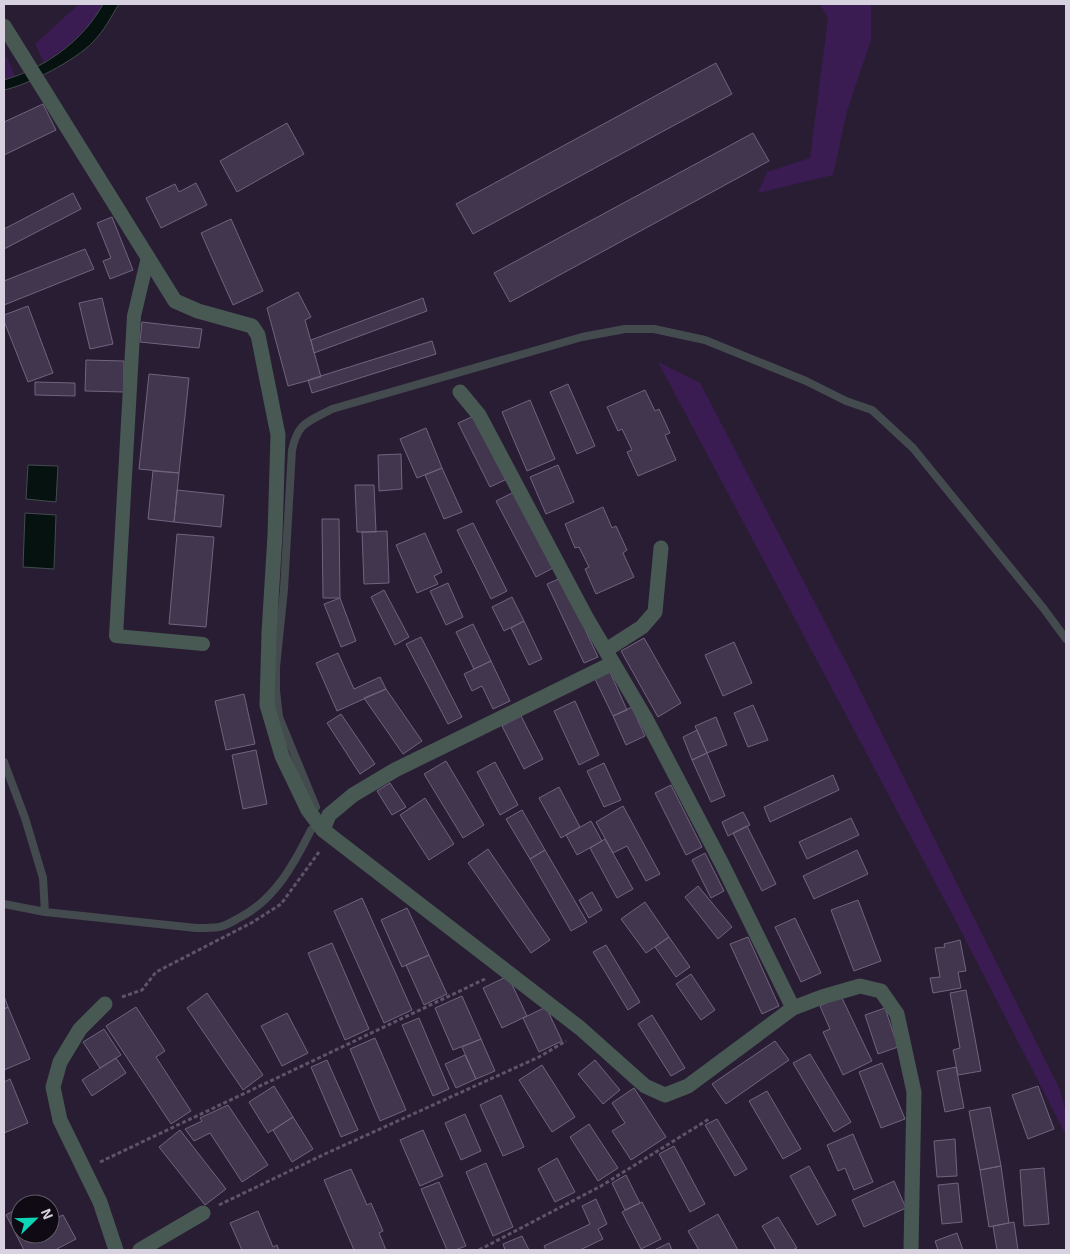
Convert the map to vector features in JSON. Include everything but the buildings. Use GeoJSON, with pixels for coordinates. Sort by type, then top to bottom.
{"type":"FeatureCollection","features":[{"type":"Feature","properties":{"kind":"street"},"geometry":{"type":"LineString","coordinates":[[4,26],[175,300],[198,311],[252,326],[258,335],[278,435],[267,705],[282,756],[308,810],[323,830],[580,1028],[645,1086],[665,1095],[688,1086],[793,1008],[822,996],[860,986],[881,991],[897,1014],[914,1092],[911,1250]]}},
{"type":"Feature","properties":{"kind":"street"},"geometry":{"type":"LineString","coordinates":[[460,392],[479,415],[586,617],[646,719],[718,855],[793,1008]]}},
{"type":"Feature","properties":{"kind":"street"},"geometry":{"type":"LineString","coordinates":[[323,830],[329,815],[353,795],[395,770],[610,656],[642,627],[655,612],[661,548]]}},
{"type":"Feature","properties":{"kind":"street"},"geometry":{"type":"LineString","coordinates":[[105,1004],[80,1029],[60,1062],[53,1087],[60,1120],[100,1202],[116,1250]]}},
{"type":"Feature","properties":{"kind":"street"},"geometry":{"type":"LineString","coordinates":[[140,1250],[203,1213]]}},
{"type":"Feature","properties":{"kind":"lane"},"geometry":{"type":"LineString","coordinates":[[148,257],[134,316],[116,636],[203,644]]}},
{"type":"Feature","properties":{"kind":"path"},"geometry":{"type":"LineString","coordinates":[[105,1004],[142,990],[156,972],[246,926],[281,904],[323,847],[323,830]]}},
{"type":"Feature","properties":{"kind":"path"},"geometry":{"type":"LineString","coordinates":[[84,1170],[504,970]]}},
{"type":"Feature","properties":{"kind":"path"},"geometry":{"type":"LineString","coordinates":[[203,1213],[327,1153],[539,1057],[565,1043],[580,1028]]}},
{"type":"Feature","properties":{"kind":"path"},"geometry":{"type":"LineString","coordinates":[[479,1250],[601,1186],[709,1119]]}},
{"type":"Feature","properties":{"kind":"shaded area"},"geometry":{"type":"Polygon","coordinates":[[[79,4],[103,4],[78,37],[44,62],[35,44],[79,4]]]}},
{"type":"Feature","properties":{"kind":"shaded area"},"geometry":{"type":"Polygon","coordinates":[[[103,4],[119,4],[101,33],[85,49],[51,71],[26,83],[4,90],[4,80],[34,68],[74,41],[85,30],[103,4]]]}},
{"type":"Feature","properties":{"kind":"shaded area"},"geometry":{"type":"Polygon","coordinates":[[[820,4],[871,4],[871,40],[847,111],[833,175],[758,193],[767,172],[810,158],[828,18],[820,4]]]}},
{"type":"Feature","properties":{"kind":"shaded area"},"geometry":{"type":"Polygon","coordinates":[[[7,57],[15,77],[4,80],[4,58],[7,57]]]}},
{"type":"Feature","properties":{"kind":"shaded area"},"geometry":{"type":"Polygon","coordinates":[[[658,362],[700,383],[849,668],[1060,1090],[1066,1112],[1066,1135],[959,927],[658,362]]]}},
{"type":"Feature","properties":{"kind":"shaded area"},"geometry":{"type":"Polygon","coordinates":[[[28,465],[58,466],[56,502],[26,499],[28,465]]]}},
{"type":"Feature","properties":{"kind":"shaded area"},"geometry":{"type":"Polygon","coordinates":[[[25,513],[56,515],[54,569],[23,567],[25,513]]]}},
{"type":"Feature","properties":{"kind":"waterway"},"geometry":{"type":"LineString","coordinates":[[316,807],[279,717],[276,691],[276,667],[284,589],[292,450],[297,434],[310,420],[332,409],[582,337],[625,329],[654,329],[705,340],[806,381],[846,401],[872,410],[913,448],[1044,609],[1066,639]]}},
{"type":"Feature","properties":{"kind":"waterway"},"geometry":{"type":"LineString","coordinates":[[4,762],[25,818],[43,878],[45,912]]}},
{"type":"Feature","properties":{"kind":"waterway"},"geometry":{"type":"LineString","coordinates":[[4,904],[45,912],[196,928],[221,926],[231,923],[262,903],[281,881],[297,857],[311,830]]}}]}
